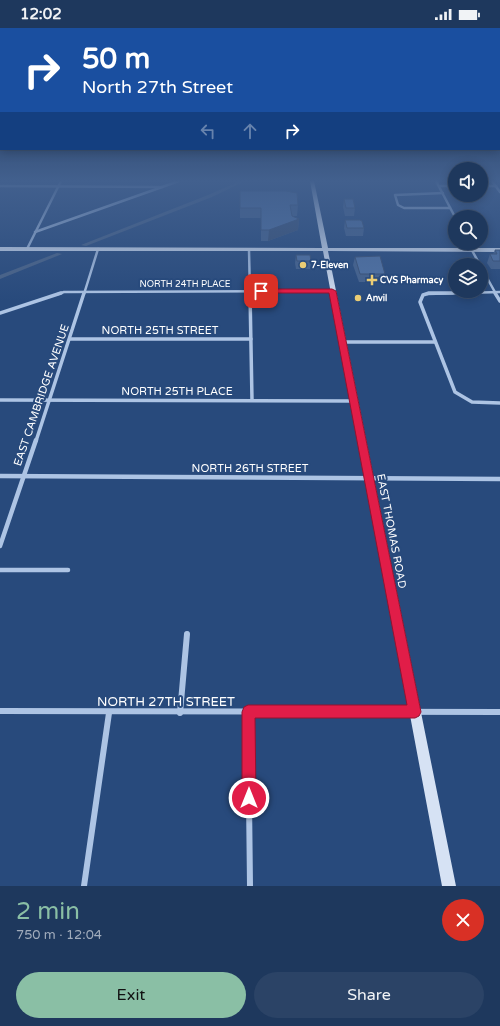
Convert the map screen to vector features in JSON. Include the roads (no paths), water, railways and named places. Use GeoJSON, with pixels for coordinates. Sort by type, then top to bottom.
{"type":"FeatureCollection","features":[{"type":"Feature","properties":{"kind":"main road","name":"EAST THOMAS ROAD"},"geometry":{"type":"LineString","coordinates":[[319,221],[449,886]]}},
{"type":"Feature","properties":{"kind":"main road"},"geometry":{"type":"LineString","coordinates":[[0,249],[448,250]]}},
{"type":"Feature","properties":{"kind":"main road"},"geometry":{"type":"LineString","coordinates":[[488,250],[500,250]]}},
{"type":"Feature","properties":{"kind":"street"},"geometry":{"type":"LineString","coordinates":[[27,249],[41,221]]}},
{"type":"Feature","properties":{"kind":"street"},"geometry":{"type":"LineString","coordinates":[[35,232],[66,221]]}},
{"type":"Feature","properties":{"kind":"street","name":"EAST CAMBRIDGE AVENUE"},"geometry":{"type":"LineString","coordinates":[[0,546],[50,400],[98,249]]}},
{"type":"Feature","properties":{"kind":"street"},"geometry":{"type":"LineString","coordinates":[[249,250],[252,400]]}},
{"type":"Feature","properties":{"kind":"street"},"geometry":{"type":"LineString","coordinates":[[472,250],[476,258]]}},
{"type":"Feature","properties":{"kind":"street"},"geometry":{"type":"LineString","coordinates":[[488,280],[500,301]]}},
{"type":"Feature","properties":{"kind":"street","name":"NORTH 24TH PLACE"},"geometry":{"type":"LineString","coordinates":[[0,313],[41,298],[64,292],[332,291]]}},
{"type":"Feature","properties":{"kind":"street"},"geometry":{"type":"LineString","coordinates":[[500,292],[434,292],[423,295],[420,302],[452,388],[465,399],[482,403],[500,403]]}},
{"type":"Feature","properties":{"kind":"street","name":"NORTH 25TH STREET"},"geometry":{"type":"LineString","coordinates":[[70,339],[251,339]]}},
{"type":"Feature","properties":{"kind":"street"},"geometry":{"type":"LineString","coordinates":[[342,342],[435,342]]}},
{"type":"Feature","properties":{"kind":"street","name":"NORTH 25TH PLACE"},"geometry":{"type":"LineString","coordinates":[[0,400],[354,401]]}},
{"type":"Feature","properties":{"kind":"street","name":"NORTH 26TH STREET"},"geometry":{"type":"LineString","coordinates":[[0,476],[500,479]]}},
{"type":"Feature","properties":{"kind":"street"},"geometry":{"type":"LineString","coordinates":[[0,570],[68,570]]}},
{"type":"Feature","properties":{"kind":"street"},"geometry":{"type":"LineString","coordinates":[[180,712],[187,634]]}},
{"type":"Feature","properties":{"kind":"street","name":"NORTH 27TH STREET"},"geometry":{"type":"LineString","coordinates":[[0,712],[500,712]]}},
{"type":"Feature","properties":{"kind":"street"},"geometry":{"type":"LineString","coordinates":[[248,712],[250,886]]}},
{"type":"Feature","properties":{"kind":"street"},"geometry":{"type":"LineString","coordinates":[[84,886],[109,713]]}},
{"type":"Feature","properties":{"kind":"waterway"},"geometry":{"type":"LineString","coordinates":[[84,245],[146,221]]}},
{"type":"Feature","properties":{"kind":"waterway"},"geometry":{"type":"LineString","coordinates":[[0,277],[59,254]]}},
{"type":"Feature","properties":{"kind":"place","name":"7-Eleven"},"geometry":{"type":"Point","coordinates":[303,265]}},
{"type":"Feature","properties":{"kind":"place","name":"CVS Pharmacy"},"geometry":{"type":"Point","coordinates":[372,280]}},
{"type":"Feature","properties":{"kind":"place","name":"Anvil"},"geometry":{"type":"Point","coordinates":[358,298]}}]}
